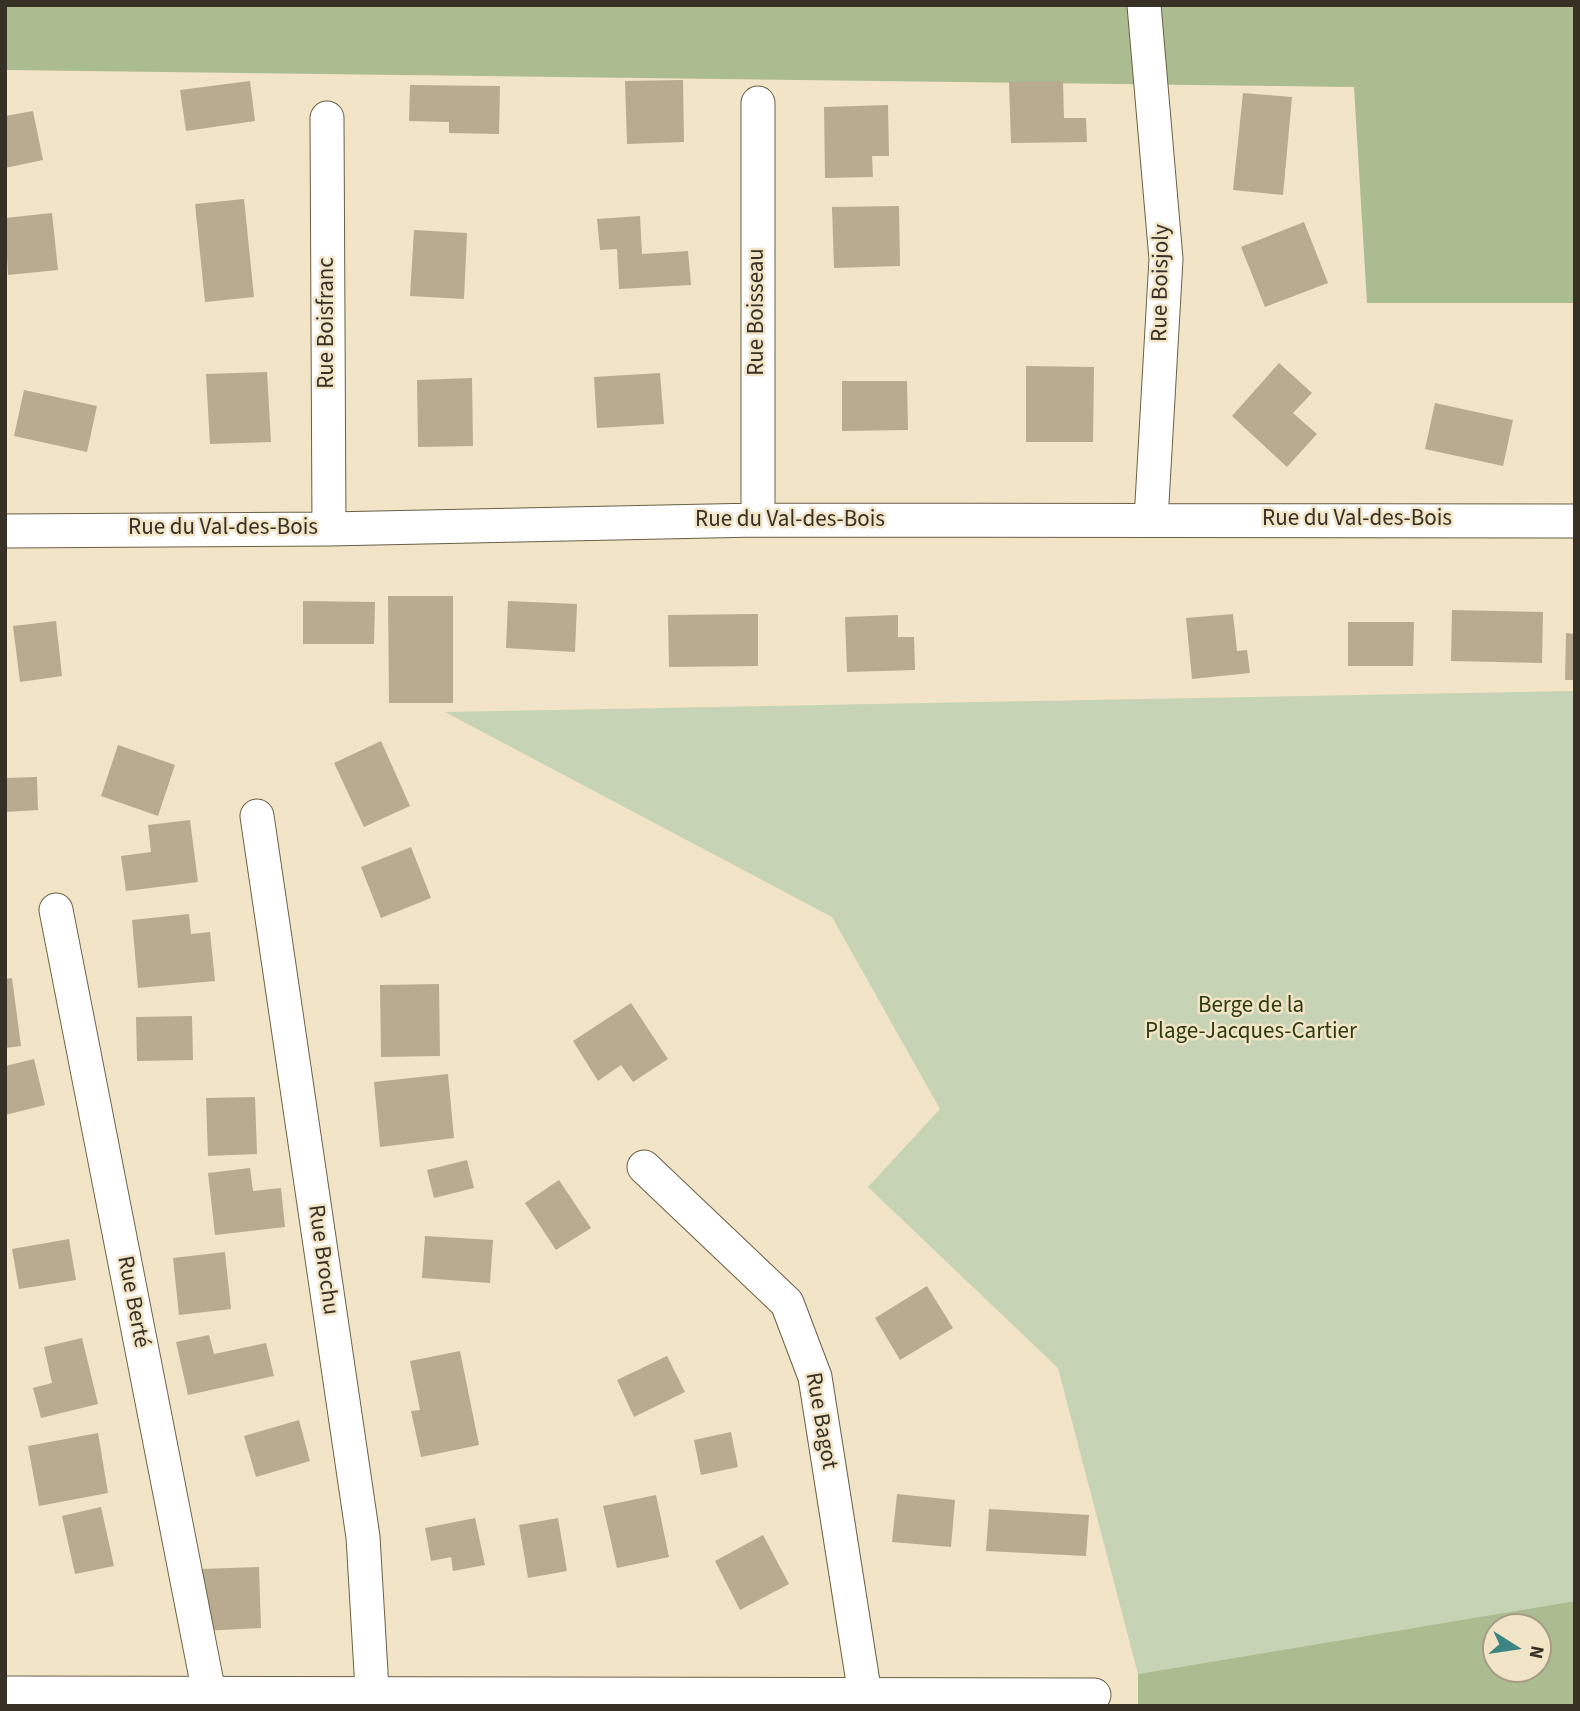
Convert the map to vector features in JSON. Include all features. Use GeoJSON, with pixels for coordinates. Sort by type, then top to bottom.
{"type":"FeatureCollection","features":[{"type":"Feature","properties":{"kind":"street","name":"Rue Boisjoly"},"geometry":{"type":"LineString","coordinates":[[1144,5],[1166,259],[1151,520]]}},
{"type":"Feature","properties":{"kind":"street","name":"Rue Boisseau"},"geometry":{"type":"LineString","coordinates":[[758,103],[758,520]]}},
{"type":"Feature","properties":{"kind":"street","name":"Rue Boisfranc"},"geometry":{"type":"LineString","coordinates":[[327,118],[329,528]]}},
{"type":"Feature","properties":{"kind":"street","name":"Rue du Val-des-Bois"},"geometry":{"type":"LineString","coordinates":[[5,531],[758,520],[1575,521]]}},
{"type":"Feature","properties":{"kind":"street","name":"Rue Brochu"},"geometry":{"type":"LineString","coordinates":[[257,816],[363,1537],[373,1700]]}},
{"type":"Feature","properties":{"kind":"street","name":"Rue Berté"},"geometry":{"type":"LineString","coordinates":[[56,910],[209,1693]]}},
{"type":"Feature","properties":{"kind":"street","name":"Rue Bagot"},"geometry":{"type":"LineString","coordinates":[[644,1167],[787,1303],[815,1377],[865,1695]]}},
{"type":"Feature","properties":{"kind":"street"},"geometry":{"type":"LineString","coordinates":[[5,1693],[209,1693],[373,1700],[1094,1695]]}},
{"type":"Feature","properties":{"kind":"green space"},"geometry":{"type":"Polygon","coordinates":[[[5,5],[1575,5],[1575,303],[1367,303],[1354,87],[5,70],[5,5]]]}},
{"type":"Feature","properties":{"kind":"green space","name":"Berge de la Plage-Jacques-Cartier"},"geometry":{"type":"Polygon","coordinates":[[[1575,691],[1575,1601],[1503,1613],[1482,1613],[1482,1617],[1138,1674],[1058,1368],[868,1187],[940,1109],[832,917],[445,712],[1575,691]]]}},
{"type":"Feature","properties":{"kind":"green space"},"geometry":{"type":"Polygon","coordinates":[[[1575,1601],[1575,1706],[1138,1706],[1138,1674],[1482,1617],[1482,1683],[1552,1683],[1552,1613],[1503,1613],[1575,1601]]]}},
{"type":"Feature","properties":{"kind":"building"},"geometry":{"type":"Polygon","coordinates":[[[683,80],[684,142],[627,144],[625,81],[683,80]]]}},
{"type":"Feature","properties":{"kind":"building"},"geometry":{"type":"Polygon","coordinates":[[[250,81],[255,121],[186,131],[180,90],[250,81]]]}},
{"type":"Feature","properties":{"kind":"building"},"geometry":{"type":"Polygon","coordinates":[[[1063,81],[1064,118],[1086,118],[1087,142],[1011,143],[1009,82],[1063,81]]]}},
{"type":"Feature","properties":{"kind":"building"},"geometry":{"type":"Polygon","coordinates":[[[410,85],[500,86],[499,134],[449,133],[449,122],[409,121],[410,85]]]}},
{"type":"Feature","properties":{"kind":"building"},"geometry":{"type":"Polygon","coordinates":[[[1243,93],[1292,97],[1283,195],[1233,190],[1243,93]]]}},
{"type":"Feature","properties":{"kind":"building"},"geometry":{"type":"Polygon","coordinates":[[[888,105],[889,156],[872,156],[873,177],[825,178],[824,107],[888,105]]]}},
{"type":"Feature","properties":{"kind":"building"},"geometry":{"type":"Polygon","coordinates":[[[33,111],[43,160],[5,168],[5,116],[33,111]]]}},
{"type":"Feature","properties":{"kind":"building"},"geometry":{"type":"Polygon","coordinates":[[[244,199],[254,297],[205,302],[195,204],[244,199]]]}},
{"type":"Feature","properties":{"kind":"building"},"geometry":{"type":"Polygon","coordinates":[[[899,206],[900,266],[834,268],[832,207],[899,206]]]}},
{"type":"Feature","properties":{"kind":"building"},"geometry":{"type":"Polygon","coordinates":[[[52,213],[58,270],[8,275],[5,218],[52,213]]]}},
{"type":"Feature","properties":{"kind":"building"},"geometry":{"type":"Polygon","coordinates":[[[640,216],[642,254],[688,251],[691,285],[619,289],[617,249],[600,250],[597,219],[640,216]]]}},
{"type":"Feature","properties":{"kind":"building"},"geometry":{"type":"Polygon","coordinates":[[[1304,222],[1328,283],[1265,307],[1241,247],[1304,222]]]}},
{"type":"Feature","properties":{"kind":"building"},"geometry":{"type":"Polygon","coordinates":[[[414,230],[467,233],[464,299],[410,296],[414,230]]]}},
{"type":"Feature","properties":{"kind":"building"},"geometry":{"type":"Polygon","coordinates":[[[1279,363],[1312,393],[1293,413],[1317,434],[1287,467],[1232,416],[1279,363]]]}},
{"type":"Feature","properties":{"kind":"building"},"geometry":{"type":"Polygon","coordinates":[[[1026,366],[1094,367],[1093,442],[1026,442],[1026,366]]]}},
{"type":"Feature","properties":{"kind":"building"},"geometry":{"type":"Polygon","coordinates":[[[267,372],[271,442],[210,444],[206,374],[267,372]]]}},
{"type":"Feature","properties":{"kind":"building"},"geometry":{"type":"Polygon","coordinates":[[[660,373],[664,424],[597,428],[594,377],[660,373]]]}},
{"type":"Feature","properties":{"kind":"building"},"geometry":{"type":"Polygon","coordinates":[[[472,378],[473,446],[418,447],[417,380],[472,378]]]}},
{"type":"Feature","properties":{"kind":"building"},"geometry":{"type":"Polygon","coordinates":[[[842,381],[907,381],[908,430],[842,431],[842,381]]]}},
{"type":"Feature","properties":{"kind":"building"},"geometry":{"type":"Polygon","coordinates":[[[24,390],[97,406],[87,452],[14,436],[24,390]]]}},
{"type":"Feature","properties":{"kind":"building"},"geometry":{"type":"Polygon","coordinates":[[[1435,403],[1513,420],[1503,466],[1425,449],[1435,403]]]}},
{"type":"Feature","properties":{"kind":"building"},"geometry":{"type":"Polygon","coordinates":[[[388,596],[453,596],[453,703],[389,703],[388,596]]]}},
{"type":"Feature","properties":{"kind":"building"},"geometry":{"type":"Polygon","coordinates":[[[303,601],[375,602],[374,644],[303,644],[303,601]]]}},
{"type":"Feature","properties":{"kind":"building"},"geometry":{"type":"Polygon","coordinates":[[[508,601],[577,604],[575,652],[506,648],[508,601]]]}},
{"type":"Feature","properties":{"kind":"building"},"geometry":{"type":"Polygon","coordinates":[[[1452,610],[1543,612],[1542,663],[1451,661],[1452,610]]]}},
{"type":"Feature","properties":{"kind":"building"},"geometry":{"type":"Polygon","coordinates":[[[758,614],[758,666],[669,667],[668,615],[758,614]]]}},
{"type":"Feature","properties":{"kind":"building"},"geometry":{"type":"Polygon","coordinates":[[[1233,614],[1237,651],[1247,650],[1250,673],[1192,679],[1186,618],[1233,614]]]}},
{"type":"Feature","properties":{"kind":"building"},"geometry":{"type":"Polygon","coordinates":[[[898,615],[898,637],[914,637],[915,670],[847,672],[845,617],[898,615]]]}},
{"type":"Feature","properties":{"kind":"building"},"geometry":{"type":"Polygon","coordinates":[[[56,621],[62,676],[20,682],[13,626],[56,621]]]}},
{"type":"Feature","properties":{"kind":"building"},"geometry":{"type":"Polygon","coordinates":[[[1348,622],[1414,622],[1413,666],[1348,666],[1348,622]]]}},
{"type":"Feature","properties":{"kind":"building"},"geometry":{"type":"Polygon","coordinates":[[[1566,633],[1575,634],[1575,680],[1565,680],[1566,633]]]}},
{"type":"Feature","properties":{"kind":"building"},"geometry":{"type":"Polygon","coordinates":[[[381,741],[410,806],[364,827],[334,763],[381,741]]]}},
{"type":"Feature","properties":{"kind":"building"},"geometry":{"type":"Polygon","coordinates":[[[118,745],[175,765],[158,816],[101,796],[118,745]]]}},
{"type":"Feature","properties":{"kind":"building"},"geometry":{"type":"Polygon","coordinates":[[[37,777],[38,810],[5,812],[5,778],[37,777]]]}},
{"type":"Feature","properties":{"kind":"building"},"geometry":{"type":"Polygon","coordinates":[[[190,820],[198,882],[126,891],[121,856],[151,852],[148,825],[190,820]]]}},
{"type":"Feature","properties":{"kind":"building"},"geometry":{"type":"Polygon","coordinates":[[[411,847],[431,898],[381,918],[361,867],[411,847]]]}},
{"type":"Feature","properties":{"kind":"building"},"geometry":{"type":"Polygon","coordinates":[[[189,914],[191,934],[210,932],[215,981],[138,988],[132,920],[189,914]]]}},
{"type":"Feature","properties":{"kind":"building"},"geometry":{"type":"Polygon","coordinates":[[[12,978],[21,1046],[5,1048],[5,979],[12,978]]]}},
{"type":"Feature","properties":{"kind":"building"},"geometry":{"type":"Polygon","coordinates":[[[439,984],[440,1056],[381,1057],[380,985],[439,984]]]}},
{"type":"Feature","properties":{"kind":"building"},"geometry":{"type":"Polygon","coordinates":[[[631,1003],[668,1059],[633,1082],[621,1065],[598,1081],[573,1041],[631,1003]]]}},
{"type":"Feature","properties":{"kind":"building"},"geometry":{"type":"Polygon","coordinates":[[[192,1016],[193,1060],[137,1061],[136,1017],[192,1016]]]}},
{"type":"Feature","properties":{"kind":"building"},"geometry":{"type":"Polygon","coordinates":[[[34,1059],[45,1105],[5,1115],[5,1066],[34,1059]]]}},
{"type":"Feature","properties":{"kind":"building"},"geometry":{"type":"Polygon","coordinates":[[[448,1074],[454,1138],[380,1147],[374,1082],[448,1074]]]}},
{"type":"Feature","properties":{"kind":"building"},"geometry":{"type":"Polygon","coordinates":[[[255,1097],[257,1154],[208,1156],[206,1098],[255,1097]]]}},
{"type":"Feature","properties":{"kind":"building"},"geometry":{"type":"Polygon","coordinates":[[[467,1160],[474,1188],[434,1198],[427,1170],[467,1160]]]}},
{"type":"Feature","properties":{"kind":"building"},"geometry":{"type":"Polygon","coordinates":[[[250,1168],[253,1191],[281,1188],[285,1227],[215,1235],[208,1173],[250,1168]]]}},
{"type":"Feature","properties":{"kind":"building"},"geometry":{"type":"Polygon","coordinates":[[[559,1180],[591,1228],[556,1250],[525,1203],[559,1180]]]}},
{"type":"Feature","properties":{"kind":"building"},"geometry":{"type":"Polygon","coordinates":[[[425,1236],[493,1240],[490,1283],[422,1278],[425,1236]]]}},
{"type":"Feature","properties":{"kind":"building"},"geometry":{"type":"Polygon","coordinates":[[[69,1239],[76,1280],[19,1289],[12,1249],[69,1239]]]}},
{"type":"Feature","properties":{"kind":"building"},"geometry":{"type":"Polygon","coordinates":[[[225,1252],[231,1309],[179,1315],[173,1258],[225,1252]]]}},
{"type":"Feature","properties":{"kind":"building"},"geometry":{"type":"Polygon","coordinates":[[[927,1286],[953,1328],[900,1360],[875,1318],[927,1286]]]}},
{"type":"Feature","properties":{"kind":"building"},"geometry":{"type":"Polygon","coordinates":[[[209,1335],[214,1354],[266,1343],[274,1376],[188,1395],[176,1342],[209,1335]]]}},
{"type":"Feature","properties":{"kind":"building"},"geometry":{"type":"Polygon","coordinates":[[[82,1338],[98,1404],[41,1418],[33,1388],[52,1383],[44,1347],[82,1338]]]}},
{"type":"Feature","properties":{"kind":"building"},"geometry":{"type":"Polygon","coordinates":[[[460,1351],[479,1445],[421,1457],[411,1411],[420,1410],[410,1361],[460,1351]]]}},
{"type":"Feature","properties":{"kind":"building"},"geometry":{"type":"Polygon","coordinates":[[[667,1356],[685,1392],[634,1417],[617,1380],[667,1356]]]}},
{"type":"Feature","properties":{"kind":"building"},"geometry":{"type":"Polygon","coordinates":[[[299,1420],[310,1461],[256,1477],[244,1436],[299,1420]]]}},
{"type":"Feature","properties":{"kind":"building"},"geometry":{"type":"Polygon","coordinates":[[[731,1432],[738,1467],[701,1475],[694,1440],[731,1432]]]}},
{"type":"Feature","properties":{"kind":"building"},"geometry":{"type":"Polygon","coordinates":[[[98,1433],[108,1493],[39,1506],[28,1446],[98,1433]]]}},
{"type":"Feature","properties":{"kind":"building"},"geometry":{"type":"Polygon","coordinates":[[[897,1494],[955,1500],[951,1547],[892,1542],[897,1494]]]}},
{"type":"Feature","properties":{"kind":"building"},"geometry":{"type":"Polygon","coordinates":[[[656,1495],[669,1557],[617,1568],[603,1506],[656,1495]]]}},
{"type":"Feature","properties":{"kind":"building"},"geometry":{"type":"Polygon","coordinates":[[[101,1507],[114,1566],[75,1574],[62,1516],[101,1507]]]}},
{"type":"Feature","properties":{"kind":"building"},"geometry":{"type":"Polygon","coordinates":[[[989,1509],[1089,1515],[1086,1556],[986,1551],[989,1509]]]}},
{"type":"Feature","properties":{"kind":"building"},"geometry":{"type":"Polygon","coordinates":[[[475,1518],[485,1565],[453,1571],[451,1557],[431,1561],[425,1528],[475,1518]]]}},
{"type":"Feature","properties":{"kind":"building"},"geometry":{"type":"Polygon","coordinates":[[[558,1518],[567,1571],[528,1578],[519,1525],[558,1518]]]}},
{"type":"Feature","properties":{"kind":"building"},"geometry":{"type":"Polygon","coordinates":[[[763,1535],[789,1584],[740,1610],[715,1561],[763,1535]]]}},
{"type":"Feature","properties":{"kind":"building"},"geometry":{"type":"Polygon","coordinates":[[[259,1567],[261,1628],[203,1631],[201,1569],[259,1567]]]}}]}
